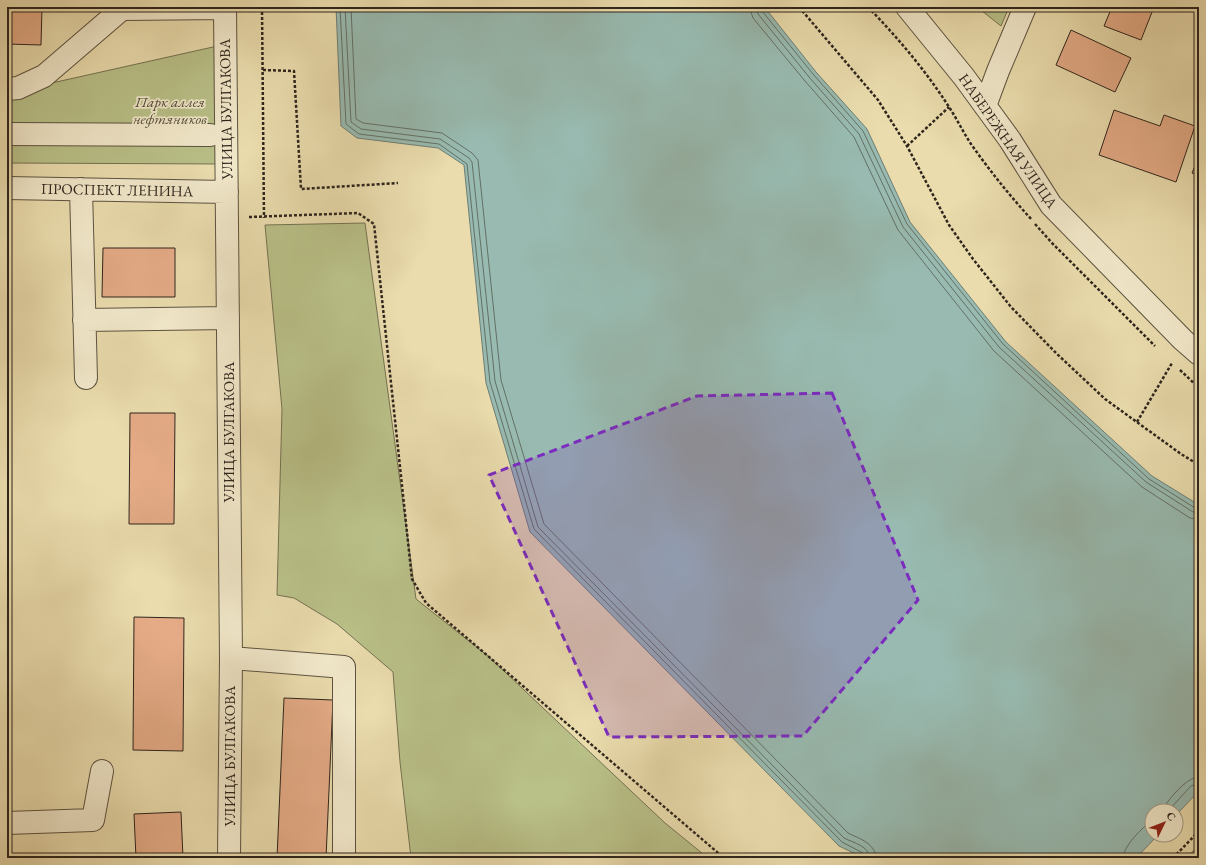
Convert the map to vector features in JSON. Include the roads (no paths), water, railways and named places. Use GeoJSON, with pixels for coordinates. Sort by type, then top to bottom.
{"type":"FeatureCollection","features":[{"type":"Feature","properties":{"kind":"street","name":"НАБЕРЕЖНАЯ УЛИЦА"},"geometry":{"type":"LineString","coordinates":[[907,7],[954,65],[1010,140],[1051,205],[1199,354]]}},
{"type":"Feature","properties":{"kind":"street"},"geometry":{"type":"LineString","coordinates":[[985,106],[1025,7]]}},
{"type":"Feature","properties":{"kind":"street"},"geometry":{"type":"LineString","coordinates":[[7,89],[18,88],[44,76],[121,8],[225,8]]}},
{"type":"Feature","properties":{"kind":"street","name":"УЛИЦА БУЛГАКОВА"},"geometry":{"type":"LineString","coordinates":[[225,8],[231,658],[229,858]]}},
{"type":"Feature","properties":{"kind":"street"},"geometry":{"type":"LineString","coordinates":[[7,134],[210,136]]}},
{"type":"Feature","properties":{"kind":"street","name":"ПРОСПЕКТ ЛЕНИНА"},"geometry":{"type":"LineString","coordinates":[[7,188],[227,192]]}},
{"type":"Feature","properties":{"kind":"street"},"geometry":{"type":"LineString","coordinates":[[81,189],[86,378]]}},
{"type":"Feature","properties":{"kind":"street"},"geometry":{"type":"LineString","coordinates":[[84,320],[228,318]]}},
{"type":"Feature","properties":{"kind":"street"},"geometry":{"type":"LineString","coordinates":[[231,658],[344,667],[344,858]]}},
{"type":"Feature","properties":{"kind":"street"},"geometry":{"type":"LineString","coordinates":[[7,823],[93,820],[102,771]]}},
{"type":"Feature","properties":{"kind":"water"},"geometry":{"type":"Polygon","coordinates":[[[336,7],[763,7],[766,9],[816,72],[867,129],[910,222],[1006,342],[1152,476],[1199,505],[1199,791],[1184,807],[1184,803],[1144,803],[1144,843],[1150,843],[1136,858],[864,858],[839,846],[530,532],[486,383],[464,165],[438,148],[357,138],[341,126],[336,7]]]}},
{"type":"Feature","properties":{"kind":"park label","name":"Парк аллея нефтяников"},"geometry":{"type":"Point","coordinates":[170,110]}}]}
